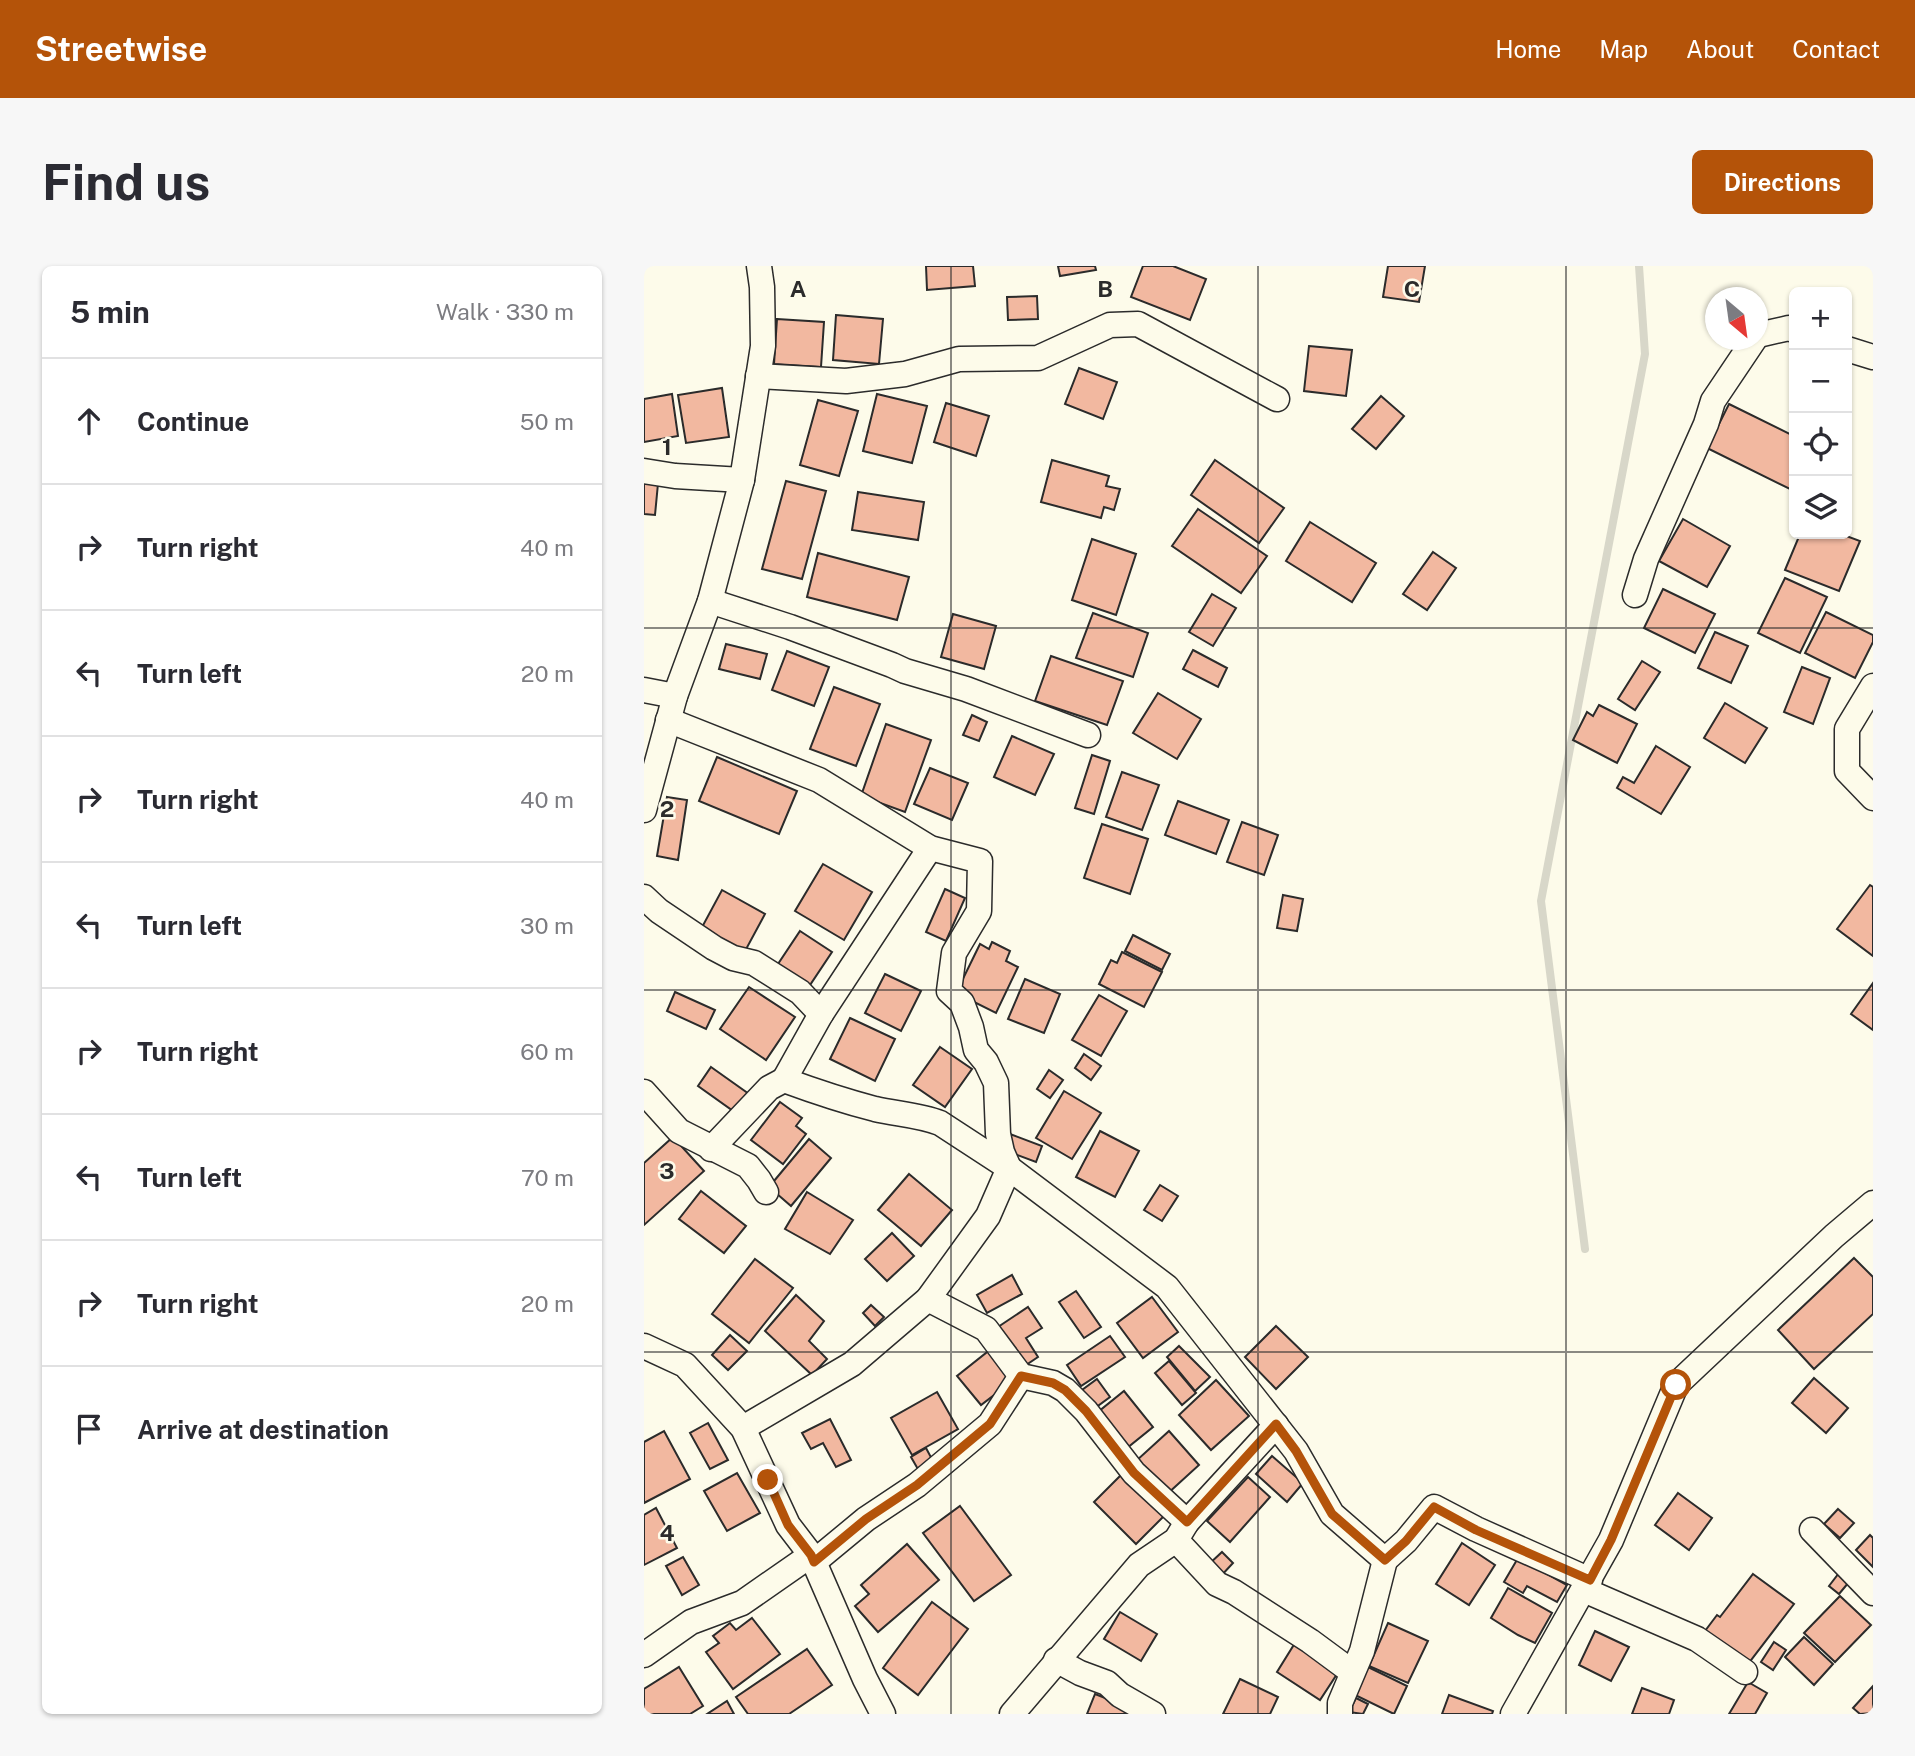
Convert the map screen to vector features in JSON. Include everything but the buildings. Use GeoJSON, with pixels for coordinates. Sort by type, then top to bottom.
{"type":"FeatureCollection","features":[{"type":"Feature","properties":{"kind":"street"},"geometry":{"type":"LineString","coordinates":[[644,810],[675,696],[710,601],[742,480],[763,346],[759,266]]}},
{"type":"Feature","properties":{"kind":"street"},"geometry":{"type":"LineString","coordinates":[[758,376],[846,381],[905,374],[958,359],[1038,358],[1110,324],[1138,324],[1277,399]]}},
{"type":"Feature","properties":{"kind":"street"},"geometry":{"type":"LineString","coordinates":[[1768,333],[1789,328]]}},
{"type":"Feature","properties":{"kind":"street"},"geometry":{"type":"LineString","coordinates":[[1635,595],[1646,559],[1706,424],[1713,401],[1747,350]]}},
{"type":"Feature","properties":{"kind":"street"},"geometry":{"type":"LineString","coordinates":[[1850,350],[1873,357]]}},
{"type":"Feature","properties":{"kind":"street"},"geometry":{"type":"LineString","coordinates":[[644,471],[675,476],[742,480]]}},
{"type":"Feature","properties":{"kind":"street"},"geometry":{"type":"LineString","coordinates":[[710,601],[1088,734]]}},
{"type":"Feature","properties":{"kind":"street"},"geometry":{"type":"LineString","coordinates":[[1873,686],[1847,729],[1847,771],[1873,798]]}},
{"type":"Feature","properties":{"kind":"street"},"geometry":{"type":"LineString","coordinates":[[644,690],[675,696]]}},
{"type":"Feature","properties":{"kind":"street"},"geometry":{"type":"LineString","coordinates":[[668,720],[819,780],[930,848],[980,861],[979,911],[954,953],[949,991],[962,1003],[976,1050],[986,1062],[996,1083],[998,1134],[1009,1168],[988,1216],[928,1299],[852,1364],[743,1428]]}},
{"type":"Feature","properties":{"kind":"street"},"geometry":{"type":"LineString","coordinates":[[711,1149],[769,1088],[785,1080],[821,1014],[930,848]]}},
{"type":"Feature","properties":{"kind":"street"},"geometry":{"type":"LineString","coordinates":[[644,897],[659,911],[714,948],[733,958],[754,963],[800,992],[821,1014]]}},
{"type":"Feature","properties":{"kind":"street"},"geometry":{"type":"LineString","coordinates":[[785,1080],[875,1109],[928,1118],[940,1123],[1009,1168],[1167,1287],[1296,1451],[1332,1514],[1385,1560]]}},
{"type":"Feature","properties":{"kind":"street"},"geometry":{"type":"LineString","coordinates":[[644,1092],[679,1131],[748,1166],[766,1192]]}},
{"type":"Feature","properties":{"kind":"street"},"geometry":{"type":"LineString","coordinates":[[1513,1714],[1611,1540],[1676,1385],[1775,1289],[1873,1203]]}},
{"type":"Feature","properties":{"kind":"street"},"geometry":{"type":"LineString","coordinates":[[928,1299],[986,1329],[1021,1376],[1053,1383],[1065,1390],[1086,1411],[1182,1531],[1217,1584],[1310,1641],[1352,1672]]}},
{"type":"Feature","properties":{"kind":"street"},"geometry":{"type":"LineString","coordinates":[[644,1346],[685,1365],[743,1428],[788,1525],[812,1558],[883,1714]]}},
{"type":"Feature","properties":{"kind":"street"},"geometry":{"type":"LineString","coordinates":[[644,1655],[691,1622],[742,1603],[917,1485],[990,1424],[1021,1376]]}},
{"type":"Feature","properties":{"kind":"street"},"geometry":{"type":"LineString","coordinates":[[1012,1714],[1139,1565],[1182,1531],[1276,1424]]}},
{"type":"Feature","properties":{"kind":"street"},"geometry":{"type":"LineString","coordinates":[[1340,1714],[1340,1703],[1362,1651],[1385,1560],[1406,1541],[1434,1507],[1697,1639],[1745,1672]]}},
{"type":"Feature","properties":{"kind":"street"},"geometry":{"type":"LineString","coordinates":[[1812,1530],[1873,1593]]}},
{"type":"Feature","properties":{"kind":"street"},"geometry":{"type":"LineString","coordinates":[[1056,1660],[1107,1683],[1120,1695],[1153,1714]]}},
{"type":"Feature","properties":{"kind":"waterway"},"geometry":{"type":"LineString","coordinates":[[1585,1249],[1541,901],[1645,354],[1639,266]]}},
{"type":"Feature","properties":{"kind":"route"},"geometry":{"type":"LineString","coordinates":[[768,1480],[788,1525],[814,1562],[866,1519],[917,1485],[990,1424],[1021,1376],[1053,1383],[1065,1390],[1086,1411],[1134,1473],[1187,1522],[1276,1424],[1296,1451],[1332,1514],[1385,1560],[1406,1541],[1434,1507],[1476,1530],[1590,1580],[1611,1540],[1676,1385]]}}]}
